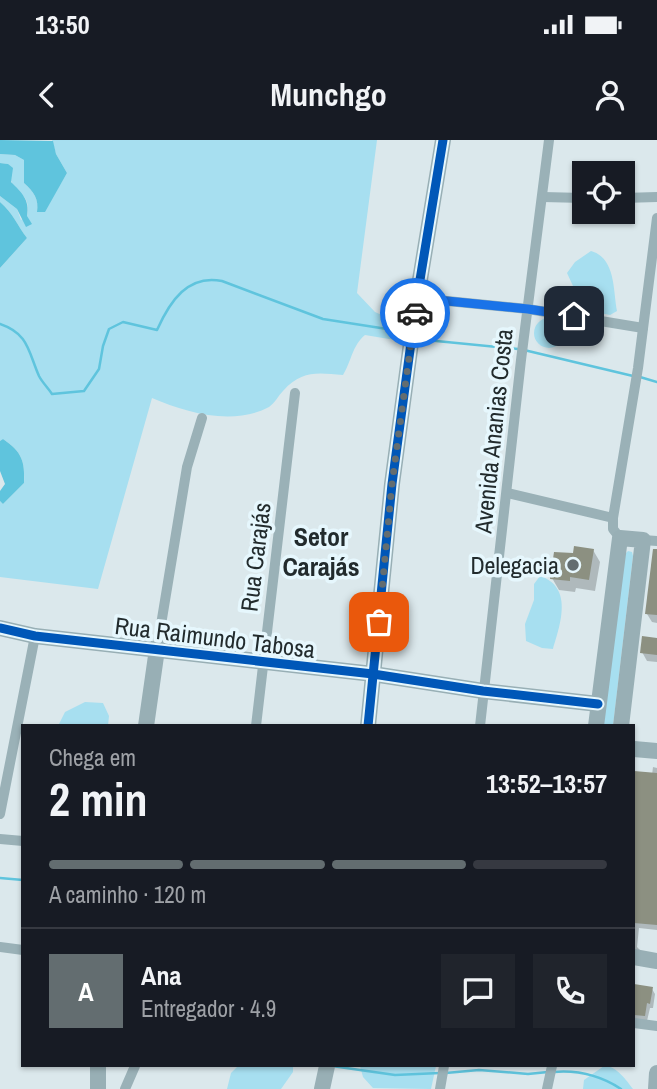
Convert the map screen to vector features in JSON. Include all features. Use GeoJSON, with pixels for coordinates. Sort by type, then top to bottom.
{"type":"FeatureCollection","features":[{"type":"Feature","properties":{"kind":"street"},"geometry":{"type":"LineString","coordinates":[[368,724],[392,484],[417,298],[443,140]]}},
{"type":"Feature","properties":{"kind":"street","name":"Avenida Ananias Costa"},"geometry":{"type":"LineString","coordinates":[[480,724],[549,140]]}},
{"type":"Feature","properties":{"kind":"street"},"geometry":{"type":"LineString","coordinates":[[543,197],[572,198]]}},
{"type":"Feature","properties":{"kind":"street"},"geometry":{"type":"LineString","coordinates":[[635,198],[657,197]]}},
{"type":"Feature","properties":{"kind":"street"},"geometry":{"type":"LineString","coordinates":[[596,724],[620,538],[613,529],[613,518],[638,368],[657,218]]}},
{"type":"Feature","properties":{"kind":"street"},"geometry":{"type":"LineString","coordinates":[[417,298],[528,309],[643,328]]}},
{"type":"Feature","properties":{"kind":"street","name":"Rua Carajás"},"geometry":{"type":"LineString","coordinates":[[256,724],[295,393]]}},
{"type":"Feature","properties":{"kind":"street"},"geometry":{"type":"LineString","coordinates":[[146,724],[187,467],[202,418]]}},
{"type":"Feature","properties":{"kind":"street"},"geometry":{"type":"LineString","coordinates":[[508,494],[613,518]]}},
{"type":"Feature","properties":{"kind":"street"},"geometry":{"type":"LineString","coordinates":[[620,538],[650,540],[621,724]]}},
{"type":"Feature","properties":{"kind":"street","name":"Rua Raimundo Tabosa"},"geometry":{"type":"LineString","coordinates":[[0,628],[35,636],[373,674],[483,691],[598,704]]}},
{"type":"Feature","properties":{"kind":"street"},"geometry":{"type":"LineString","coordinates":[[0,814],[35,636]]}},
{"type":"Feature","properties":{"kind":"street"},"geometry":{"type":"LineString","coordinates":[[635,749],[657,751]]}},
{"type":"Feature","properties":{"kind":"street"},"geometry":{"type":"LineString","coordinates":[[0,839],[21,841]]}},
{"type":"Feature","properties":{"kind":"street"},"geometry":{"type":"LineString","coordinates":[[0,947],[21,950]]}},
{"type":"Feature","properties":{"kind":"street"},"geometry":{"type":"LineString","coordinates":[[635,957],[657,961]]}},
{"type":"Feature","properties":{"kind":"street"},"geometry":{"type":"LineString","coordinates":[[635,1023],[657,1026]]}},
{"type":"Feature","properties":{"kind":"street"},"geometry":{"type":"LineString","coordinates":[[98,1067],[98,1089]]}},
{"type":"Feature","properties":{"kind":"street"},"geometry":{"type":"LineString","coordinates":[[125,1089],[135,1067]]}},
{"type":"Feature","properties":{"kind":"street"},"geometry":{"type":"LineString","coordinates":[[322,1089],[326,1068]]}},
{"type":"Feature","properties":{"kind":"street"},"geometry":{"type":"LineString","coordinates":[[547,1089],[551,1070]]}},
{"type":"Feature","properties":{"kind":"street"},"geometry":{"type":"LineString","coordinates":[[656,1089],[657,1073]]}},
{"type":"Feature","properties":{"kind":"shaded area"},"geometry":{"type":"Polygon","coordinates":[[[0,140],[53,141],[56,154],[67,173],[45,212],[37,212],[35,196],[24,183],[24,160],[15,155],[0,154],[0,140]]]}},
{"type":"Feature","properties":{"kind":"shaded area"},"geometry":{"type":"Polygon","coordinates":[[[52,140],[377,140],[357,293],[375,312],[393,320],[403,330],[395,340],[365,335],[343,375],[303,376],[290,384],[273,404],[255,413],[240,416],[210,415],[152,398],[98,589],[0,577],[0,501],[3,504],[24,483],[24,475],[23,463],[18,453],[3,439],[0,441],[0,268],[27,238],[0,202],[0,196],[17,209],[21,220],[27,216],[28,209],[26,199],[11,181],[8,164],[0,163],[0,154],[15,155],[24,160],[24,183],[35,196],[37,212],[44,212],[67,173],[56,154],[52,140]]]}},
{"type":"Feature","properties":{"kind":"shaded area"},"geometry":{"type":"Polygon","coordinates":[[[0,163],[13,168],[11,182],[24,197],[27,216],[32,224],[26,227],[17,209],[0,196],[0,163]]]}},
{"type":"Feature","properties":{"kind":"shaded area"},"geometry":{"type":"Polygon","coordinates":[[[0,202],[27,238],[0,268],[0,202]]]}},
{"type":"Feature","properties":{"kind":"shaded area"},"geometry":{"type":"Polygon","coordinates":[[[591,251],[599,255],[609,268],[617,311],[610,315],[589,311],[564,313],[560,308],[562,303],[570,298],[573,286],[567,273],[575,262],[591,251]]]}},
{"type":"Feature","properties":{"kind":"shaded area"},"geometry":{"type":"Polygon","coordinates":[[[549,318],[555,319],[563,327],[563,339],[555,347],[549,348],[543,347],[535,339],[534,333],[535,327],[543,319],[549,318]]]}},
{"type":"Feature","properties":{"kind":"shaded area"},"geometry":{"type":"Polygon","coordinates":[[[3,439],[14,448],[23,463],[24,483],[3,504],[0,501],[0,491],[5,484],[0,471],[0,441],[3,439]]]}},
{"type":"Feature","properties":{"kind":"shaded area"},"geometry":{"type":"Polygon","coordinates":[[[632,552],[633,556],[613,724],[603,724],[625,554],[632,552]]]}},
{"type":"Feature","properties":{"kind":"shaded area"},"geometry":{"type":"Polygon","coordinates":[[[540,576],[557,588],[561,597],[561,617],[553,649],[542,648],[526,641],[525,624],[534,600],[534,584],[540,576]]]}},
{"type":"Feature","properties":{"kind":"shaded area"},"geometry":{"type":"Polygon","coordinates":[[[85,702],[103,703],[109,716],[108,724],[59,724],[65,712],[85,702]]]}},
{"type":"Feature","properties":{"kind":"shaded area"},"geometry":{"type":"Polygon","coordinates":[[[237,1067],[293,1067],[293,1072],[281,1089],[227,1089],[231,1073],[237,1067]]]}},
{"type":"Feature","properties":{"kind":"shaded area"},"geometry":{"type":"Polygon","coordinates":[[[360,1067],[436,1067],[431,1089],[373,1088],[363,1077],[360,1067]]]}},
{"type":"Feature","properties":{"kind":"shaded area"},"geometry":{"type":"Polygon","coordinates":[[[603,1067],[609,1067],[617,1071],[633,1089],[583,1089],[584,1080],[603,1067]]]}},
{"type":"Feature","properties":{"kind":"building"},"geometry":{"type":"Polygon","coordinates":[[[574,546],[594,549],[589,580],[570,577],[570,581],[550,579],[554,552],[573,553],[574,546]]]}},
{"type":"Feature","properties":{"kind":"building"},"geometry":{"type":"Polygon","coordinates":[[[653,549],[657,549],[657,615],[645,614],[653,549]]]}},
{"type":"Feature","properties":{"kind":"building"},"geometry":{"type":"Polygon","coordinates":[[[642,636],[657,638],[657,655],[640,653],[642,636]]]}},
{"type":"Feature","properties":{"kind":"building"},"geometry":{"type":"Polygon","coordinates":[[[635,771],[657,773],[657,925],[635,923],[635,771]]]}},
{"type":"Feature","properties":{"kind":"building"},"geometry":{"type":"Polygon","coordinates":[[[635,984],[653,987],[645,1016],[635,1015],[635,984]]]}},
{"type":"Feature","properties":{"kind":"waterway"},"geometry":{"type":"LineString","coordinates":[[0,324],[22,338],[39,376],[52,394],[84,391],[99,369],[109,329],[123,322],[157,330],[168,309],[182,292],[199,282],[210,280],[222,281],[323,319],[387,329],[406,339]]}},
{"type":"Feature","properties":{"kind":"waterway"},"geometry":{"type":"LineString","coordinates":[[416,339],[518,349]]}},
{"type":"Feature","properties":{"kind":"waterway"},"geometry":{"type":"LineString","coordinates":[[524,350],[633,376]]}},
{"type":"Feature","properties":{"kind":"waterway"},"geometry":{"type":"LineString","coordinates":[[640,377],[657,382]]}},
{"type":"Feature","properties":{"kind":"waterway"},"geometry":{"type":"LineString","coordinates":[[0,878],[21,880]]}},
{"type":"Feature","properties":{"kind":"waterway"},"geometry":{"type":"LineString","coordinates":[[339,1067],[395,1075],[440,1073]]}},
{"type":"Feature","properties":{"kind":"waterway"},"geometry":{"type":"LineString","coordinates":[[446,1073],[479,1070],[528,1074],[548,1072]]}},
{"type":"Feature","properties":{"kind":"waterway"},"geometry":{"type":"LineString","coordinates":[[554,1072],[589,1075],[621,1089]]}},
{"type":"Feature","properties":{"kind":"cycle path"},"geometry":{"type":"LineString","coordinates":[[368,724],[392,484],[417,298],[443,140]]}},
{"type":"Feature","properties":{"kind":"cycle path"},"geometry":{"type":"LineString","coordinates":[[0,628],[35,636],[373,674],[483,691],[598,704]]}},
{"type":"Feature","properties":{"kind":"way so far"},"geometry":{"type":"LineString","coordinates":[[379,622],[392,484],[415,313]]}},
{"type":"Feature","properties":{"kind":"place","name":"Delegacia"},"geometry":{"type":"Point","coordinates":[573,565]}},
{"type":"Feature","properties":{"kind":"district","name":"Setor Carajás"},"geometry":{"type":"Point","coordinates":[321,551]}},
{"type":"Feature","properties":{"kind":"route"},"geometry":{"type":"LineString","coordinates":[[415,313],[417,298],[574,316]]}}]}
